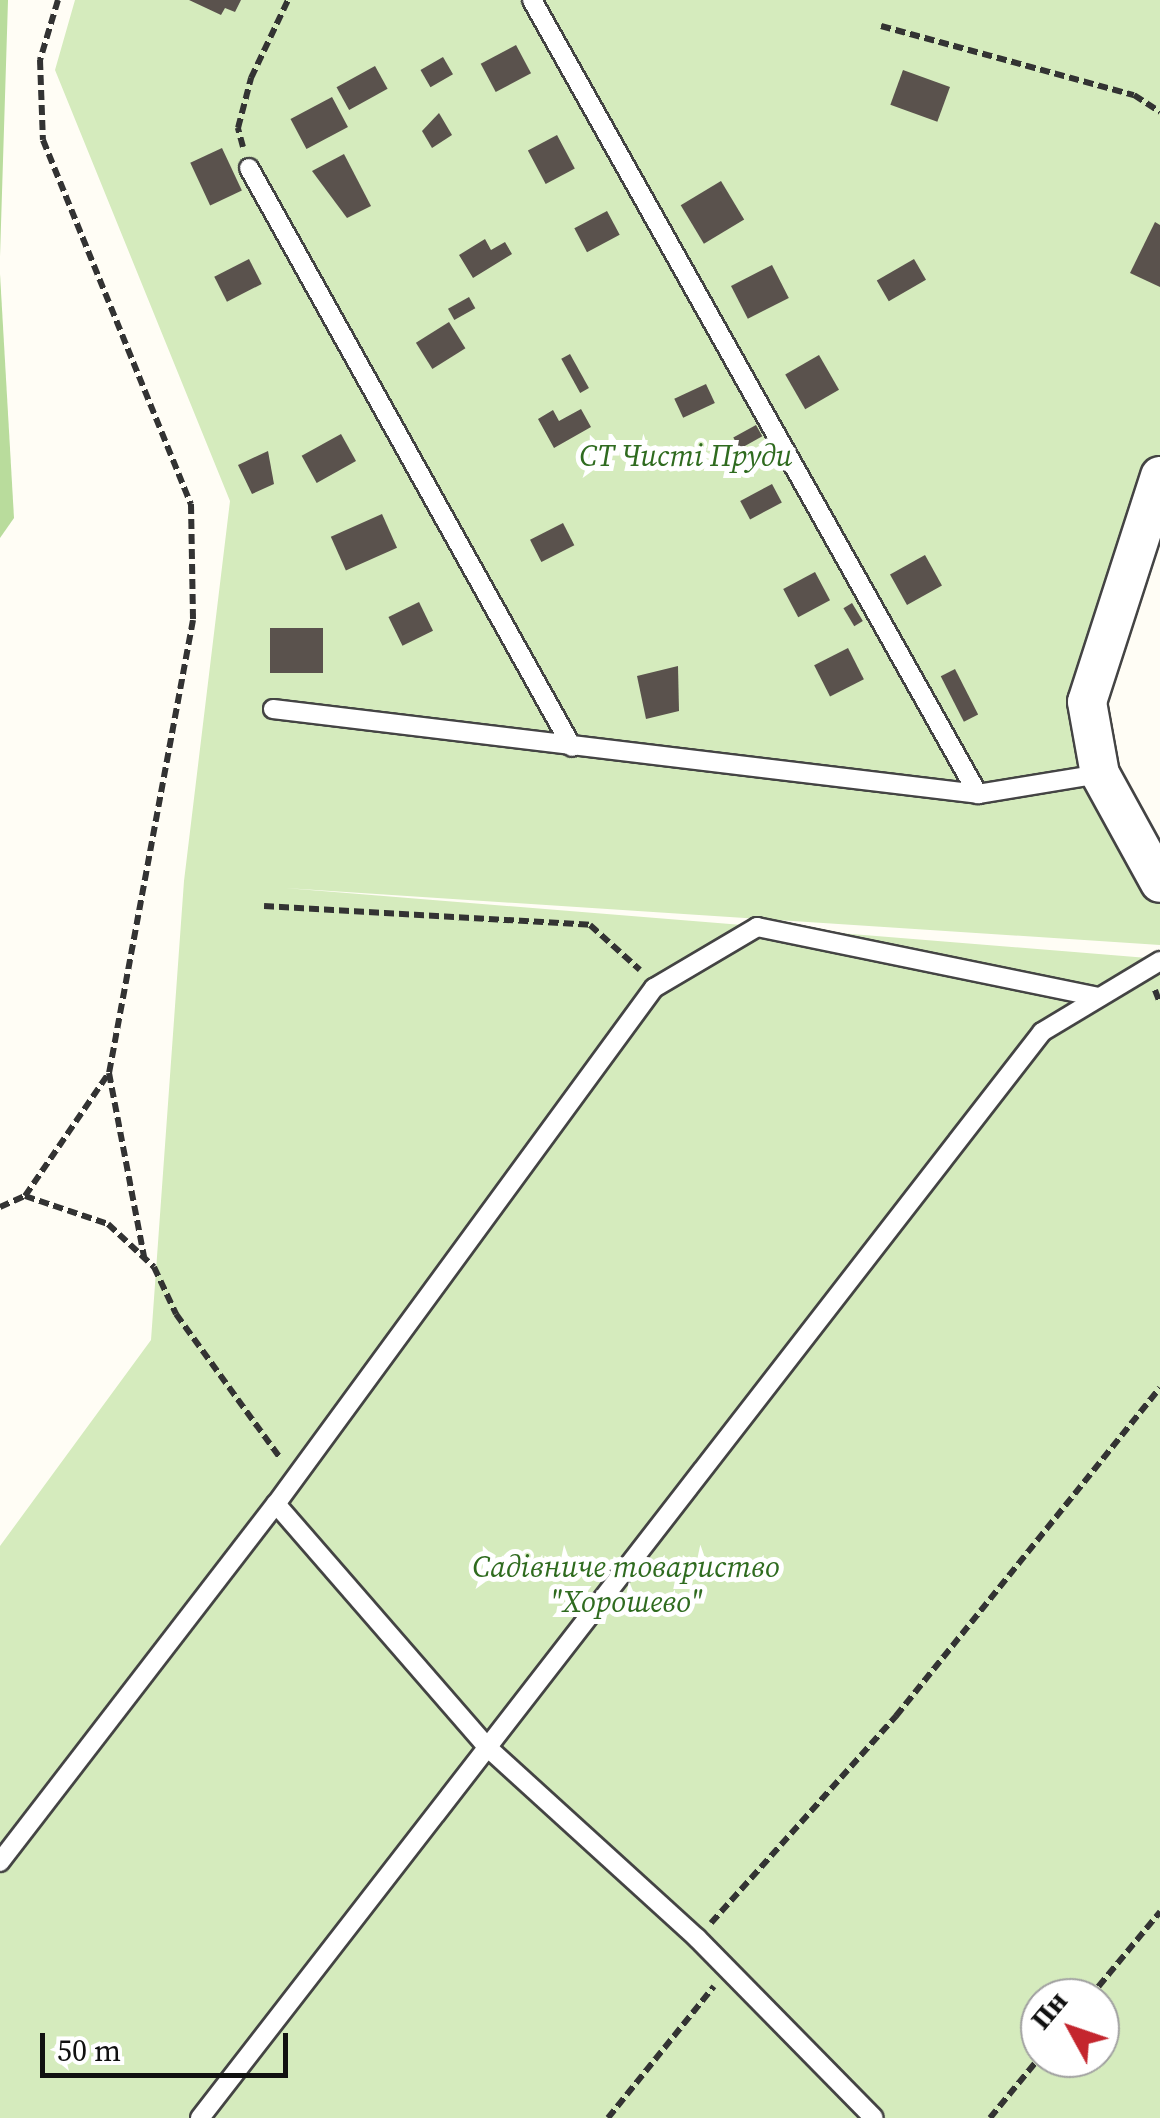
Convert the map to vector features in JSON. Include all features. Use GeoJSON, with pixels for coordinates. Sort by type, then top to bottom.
{"type":"FeatureCollection","features":[{"type":"Feature","properties":{"kind":"street"},"geometry":{"type":"LineString","coordinates":[[1160,476],[1087,702],[1100,774],[1160,883]]}},
{"type":"Feature","properties":{"kind":"lane"},"geometry":{"type":"LineString","coordinates":[[532,0],[978,794]]}},
{"type":"Feature","properties":{"kind":"lane"},"geometry":{"type":"LineString","coordinates":[[248,168],[572,747]]}},
{"type":"Feature","properties":{"kind":"lane"},"geometry":{"type":"LineString","coordinates":[[273,709],[978,794],[1100,774]]}},
{"type":"Feature","properties":{"kind":"lane"},"geometry":{"type":"LineString","coordinates":[[0,1862],[276,1504],[293,1475],[654,988],[757,927],[1100,997]]}},
{"type":"Feature","properties":{"kind":"lane"},"geometry":{"type":"LineString","coordinates":[[200,2118],[1042,1032],[1160,961]]}},
{"type":"Feature","properties":{"kind":"lane"},"geometry":{"type":"LineString","coordinates":[[276,1504],[487,1747],[697,1938],[874,2118]]}},
{"type":"Feature","properties":{"kind":"path"},"geometry":{"type":"LineString","coordinates":[[58,0],[40,60],[43,140],[191,504],[193,620],[108,1073],[144,1258]]}},
{"type":"Feature","properties":{"kind":"path"},"geometry":{"type":"LineString","coordinates":[[248,168],[238,128],[288,0]]}},
{"type":"Feature","properties":{"kind":"path"},"geometry":{"type":"LineString","coordinates":[[881,26],[1134,95],[1160,112]]}},
{"type":"Feature","properties":{"kind":"path"},"geometry":{"type":"LineString","coordinates":[[264,906],[590,924],[654,988]]}},
{"type":"Feature","properties":{"kind":"path"},"geometry":{"type":"LineString","coordinates":[[0,1207],[25,1196],[108,1073]]}},
{"type":"Feature","properties":{"kind":"path"},"geometry":{"type":"LineString","coordinates":[[25,1196],[108,1224],[144,1258],[293,1475]]}},
{"type":"Feature","properties":{"kind":"path"},"geometry":{"type":"LineString","coordinates":[[697,1938],[896,1716],[1160,1388]]}},
{"type":"Feature","properties":{"kind":"path"},"geometry":{"type":"LineString","coordinates":[[1106,1978],[1160,1912]]}},
{"type":"Feature","properties":{"kind":"path"},"geometry":{"type":"LineString","coordinates":[[608,2118],[726,1971]]}},
{"type":"Feature","properties":{"kind":"path"},"geometry":{"type":"LineString","coordinates":[[990,2118],[1023,2078]]}},
{"type":"Feature","properties":{"kind":"green space"},"geometry":{"type":"Polygon","coordinates":[[[0,0],[8,0],[0,257],[0,0]]]}},
{"type":"Feature","properties":{"kind":"green space"},"geometry":{"type":"Polygon","coordinates":[[[75,0],[1160,0],[1160,483],[1087,702],[1160,878],[1160,945],[285,888],[1160,959],[1160,2118],[0,2118],[0,1546],[151,1340],[184,881],[230,501],[55,70],[75,0]]]}},
{"type":"Feature","properties":{"kind":"green space"},"geometry":{"type":"Polygon","coordinates":[[[0,274],[14,518],[0,538],[0,274]]]}},
{"type":"Feature","properties":{"kind":"building"},"geometry":{"type":"Polygon","coordinates":[[[189,0],[241,0],[235,12],[225,8],[221,15],[189,0]]]}},
{"type":"Feature","properties":{"kind":"building"},"geometry":{"type":"Polygon","coordinates":[[[516,45],[531,73],[496,92],[481,64],[516,45]]]}},
{"type":"Feature","properties":{"kind":"building"},"geometry":{"type":"Polygon","coordinates":[[[443,57],[453,74],[430,87],[420,70],[443,57]]]}},
{"type":"Feature","properties":{"kind":"building"},"geometry":{"type":"Polygon","coordinates":[[[375,66],[388,89],[349,110],[337,87],[375,66]]]}},
{"type":"Feature","properties":{"kind":"building"},"geometry":{"type":"Polygon","coordinates":[[[903,70],[950,87],[937,122],[890,105],[903,70]]]}},
{"type":"Feature","properties":{"kind":"building"},"geometry":{"type":"Polygon","coordinates":[[[332,97],[348,127],[306,149],[291,119],[332,97]]]}},
{"type":"Feature","properties":{"kind":"building"},"geometry":{"type":"Polygon","coordinates":[[[439,113],[452,135],[432,148],[422,131],[439,113]]]}},
{"type":"Feature","properties":{"kind":"building"},"geometry":{"type":"Polygon","coordinates":[[[557,135],[575,169],[546,184],[528,150],[557,135]]]}},
{"type":"Feature","properties":{"kind":"building"},"geometry":{"type":"Polygon","coordinates":[[[222,148],[242,191],[210,205],[190,163],[222,148]]]}},
{"type":"Feature","properties":{"kind":"building"},"geometry":{"type":"Polygon","coordinates":[[[344,154],[371,206],[347,218],[312,171],[344,154]]]}},
{"type":"Feature","properties":{"kind":"building"},"geometry":{"type":"Polygon","coordinates":[[[721,181],[744,220],[704,244],[681,205],[721,181]]]}},
{"type":"Feature","properties":{"kind":"building"},"geometry":{"type":"Polygon","coordinates":[[[607,211],[620,235],[587,252],[574,228],[607,211]]]}},
{"type":"Feature","properties":{"kind":"building"},"geometry":{"type":"Polygon","coordinates":[[[1155,222],[1160,225],[1160,287],[1130,273],[1155,222]]]}},
{"type":"Feature","properties":{"kind":"building"},"geometry":{"type":"Polygon","coordinates":[[[485,239],[491,250],[505,242],[512,254],[473,278],[459,255],[485,239]]]}},
{"type":"Feature","properties":{"kind":"building"},"geometry":{"type":"Polygon","coordinates":[[[249,259],[262,284],[227,302],[214,277],[249,259]]]}},
{"type":"Feature","properties":{"kind":"building"},"geometry":{"type":"Polygon","coordinates":[[[914,259],[926,280],[889,301],[877,280],[914,259]]]}},
{"type":"Feature","properties":{"kind":"building"},"geometry":{"type":"Polygon","coordinates":[[[772,265],[789,298],[748,319],[731,286],[772,265]]]}},
{"type":"Feature","properties":{"kind":"building"},"geometry":{"type":"Polygon","coordinates":[[[469,297],[475,308],[454,320],[448,309],[469,297]]]}},
{"type":"Feature","properties":{"kind":"building"},"geometry":{"type":"Polygon","coordinates":[[[449,322],[465,348],[432,369],[416,343],[449,322]]]}},
{"type":"Feature","properties":{"kind":"building"},"geometry":{"type":"Polygon","coordinates":[[[570,354],[589,388],[580,393],[561,359],[570,354]]]}},
{"type":"Feature","properties":{"kind":"building"},"geometry":{"type":"Polygon","coordinates":[[[819,355],[839,390],[805,409],[785,375],[819,355]]]}},
{"type":"Feature","properties":{"kind":"building"},"geometry":{"type":"Polygon","coordinates":[[[706,384],[715,403],[683,418],[674,399],[706,384]]]}},
{"type":"Feature","properties":{"kind":"building"},"geometry":{"type":"Polygon","coordinates":[[[581,409],[591,427],[554,448],[538,419],[553,410],[559,421],[581,409]]]}},
{"type":"Feature","properties":{"kind":"building"},"geometry":{"type":"Polygon","coordinates":[[[756,425],[762,436],[740,449],[733,438],[756,425]]]}},
{"type":"Feature","properties":{"kind":"building"},"geometry":{"type":"Polygon","coordinates":[[[341,434],[356,461],[317,483],[302,456],[341,434]]]}},
{"type":"Feature","properties":{"kind":"building"},"geometry":{"type":"Polygon","coordinates":[[[268,451],[274,484],[252,494],[238,465],[268,451]]]}},
{"type":"Feature","properties":{"kind":"building"},"geometry":{"type":"Polygon","coordinates":[[[772,484],[782,503],[750,519],[740,501],[772,484]]]}},
{"type":"Feature","properties":{"kind":"building"},"geometry":{"type":"Polygon","coordinates":[[[382,514],[397,548],[346,571],[331,537],[382,514]]]}},
{"type":"Feature","properties":{"kind":"building"},"geometry":{"type":"Polygon","coordinates":[[[563,523],[574,545],[541,562],[530,540],[563,523]]]}},
{"type":"Feature","properties":{"kind":"building"},"geometry":{"type":"Polygon","coordinates":[[[925,555],[942,586],[907,605],[890,574],[925,555]]]}},
{"type":"Feature","properties":{"kind":"building"},"geometry":{"type":"Polygon","coordinates":[[[815,572],[830,600],[798,617],[783,589],[815,572]]]}},
{"type":"Feature","properties":{"kind":"building"},"geometry":{"type":"Polygon","coordinates":[[[419,602],[433,631],[402,646],[388,617],[419,602]]]}},
{"type":"Feature","properties":{"kind":"building"},"geometry":{"type":"Polygon","coordinates":[[[852,603],[863,621],[854,626],[843,608],[852,603]]]}},
{"type":"Feature","properties":{"kind":"building"},"geometry":{"type":"Polygon","coordinates":[[[270,628],[323,628],[323,673],[270,673],[270,628]]]}},
{"type":"Feature","properties":{"kind":"building"},"geometry":{"type":"Polygon","coordinates":[[[848,648],[864,679],[830,696],[814,665],[848,648]]]}},
{"type":"Feature","properties":{"kind":"building"},"geometry":{"type":"Polygon","coordinates":[[[678,666],[679,711],[646,719],[637,676],[678,666]]]}},
{"type":"Feature","properties":{"kind":"building"},"geometry":{"type":"Polygon","coordinates":[[[955,669],[978,714],[964,722],[941,676],[955,669]]]}},
{"type":"Feature","properties":{"kind":"park label","name":"СТ Чисті Пруди"},"geometry":{"type":"Point","coordinates":[686,456]}},
{"type":"Feature","properties":{"kind":"park label","name":"Садівниче товариство \"Хорошево\""},"geometry":{"type":"Point","coordinates":[626,1584]}}]}
